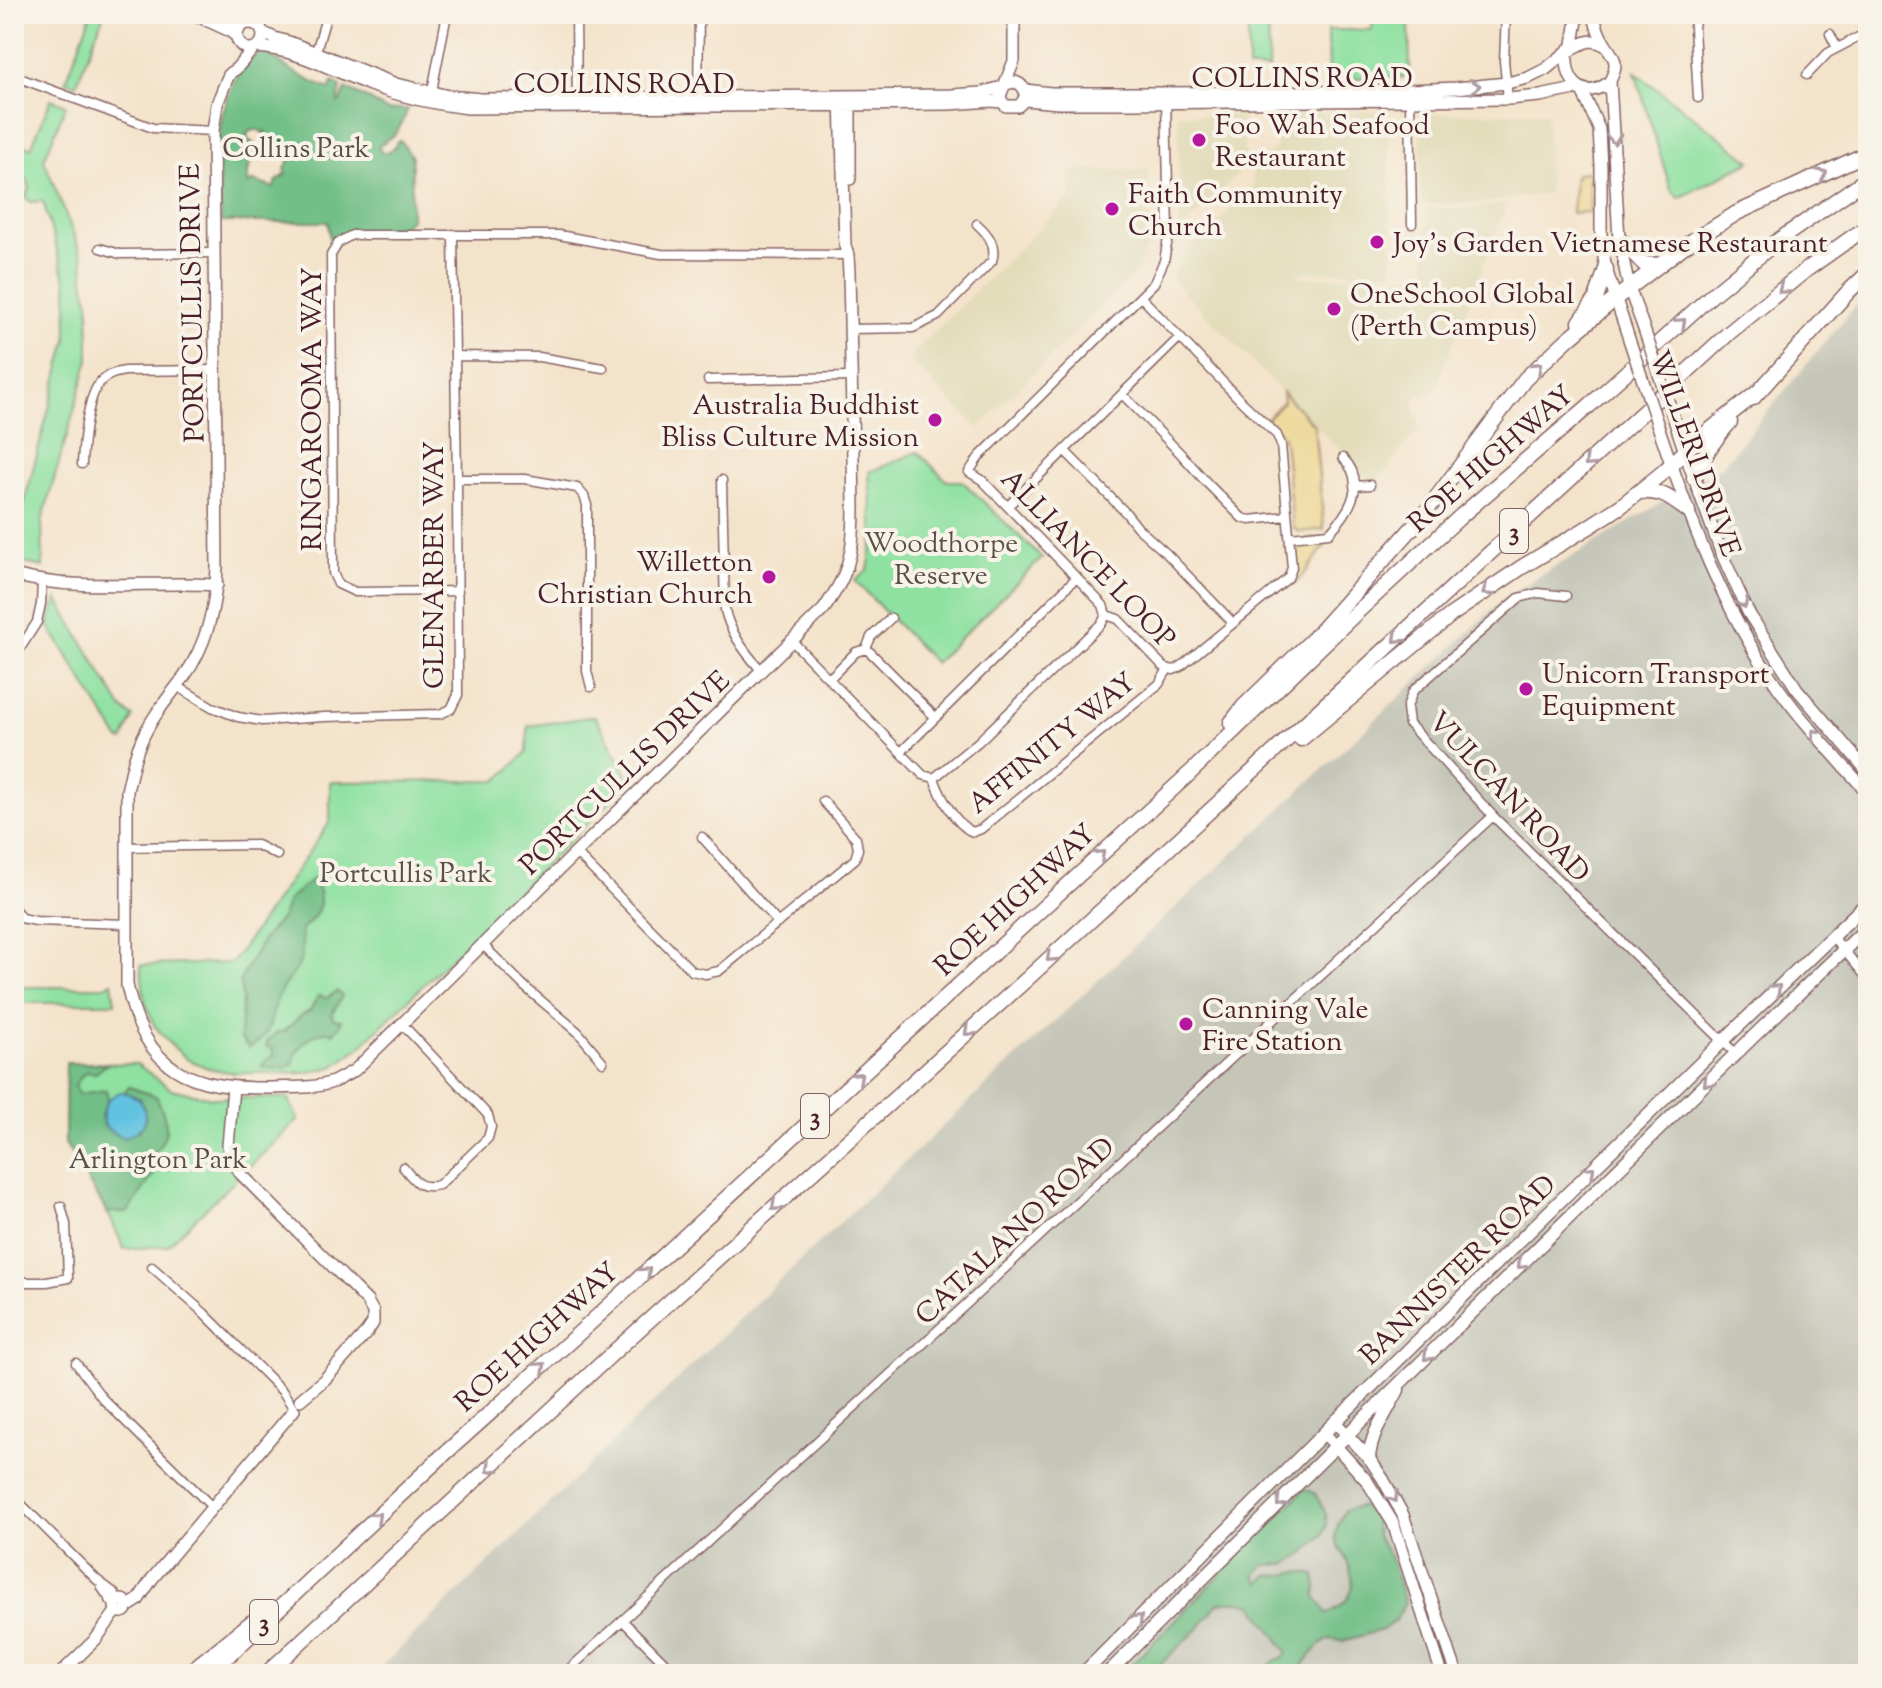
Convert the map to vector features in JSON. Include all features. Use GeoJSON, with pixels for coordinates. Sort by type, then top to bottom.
{"type":"FeatureCollection","features":[{"type":"Feature","properties":{"kind":"highway"},"geometry":{"type":"LineString","coordinates":[[1190,773],[1244,706],[1315,637],[1422,517],[1525,379],[1568,339],[1658,265],[1737,213],[1868,153]]}},
{"type":"Feature","properties":{"kind":"highway","name":"ROE HIGHWAY"},"geometry":{"type":"LineString","coordinates":[[209,1674],[441,1457],[1190,773],[1462,515],[1713,294],[1776,242],[1868,178]]}},
{"type":"Feature","properties":{"kind":"highway","name":"3"},"geometry":{"type":"LineString","coordinates":[[266,1674],[1730,332],[1806,270],[1868,226]]}},
{"type":"Feature","properties":{"kind":"highway"},"geometry":{"type":"LineString","coordinates":[[1619,239],[1644,264],[1658,265]]}},
{"type":"Feature","properties":{"kind":"highway"},"geometry":{"type":"LineString","coordinates":[[1568,339],[1596,299],[1606,269]]}},
{"type":"Feature","properties":{"kind":"highway"},"geometry":{"type":"LineString","coordinates":[[1694,478],[1718,435],[1868,273]]}},
{"type":"Feature","properties":{"kind":"highway"},"geometry":{"type":"LineString","coordinates":[[1170,848],[1451,615],[1638,492],[1758,392]]}},
{"type":"Feature","properties":{"kind":"highway"},"geometry":{"type":"LineString","coordinates":[[1638,492],[1653,491],[1688,511]]}},
{"type":"Feature","properties":{"kind":"highway"},"geometry":{"type":"LineString","coordinates":[[187,1674],[319,1571]]}},
{"type":"Feature","properties":{"kind":"highway"},"geometry":{"type":"LineString","coordinates":[[276,1674],[321,1623]]}},
{"type":"Feature","properties":{"kind":"main road","name":"BANNISTER ROAD"},"geometry":{"type":"LineString","coordinates":[[1083,1674],[1335,1422],[1868,902]]}},
{"type":"Feature","properties":{"kind":"main road","name":"BANNISTER ROAD"},"geometry":{"type":"LineString","coordinates":[[1107,1674],[1348,1434],[1868,927]]}},
{"type":"Feature","properties":{"kind":"main road"},"geometry":{"type":"LineString","coordinates":[[1369,1458],[1373,1436],[1404,1380]]}},
{"type":"Feature","properties":{"kind":"street","name":"COLLINS ROAD"},"geometry":{"type":"LineString","coordinates":[[193,14],[230,31],[243,48],[314,57],[430,98],[577,103],[1002,102],[1015,107],[1024,92]]}},
{"type":"Feature","properties":{"kind":"street","name":"COLLINS ROAD"},"geometry":{"type":"LineString","coordinates":[[215,14],[233,22],[255,23],[262,32],[314,57]]}},
{"type":"Feature","properties":{"kind":"street"},"geometry":{"type":"LineString","coordinates":[[314,57],[327,14]]}},
{"type":"Feature","properties":{"kind":"street"},"geometry":{"type":"LineString","coordinates":[[430,98],[447,14]]}},
{"type":"Feature","properties":{"kind":"street"},"geometry":{"type":"LineString","coordinates":[[576,14],[577,103]]}},
{"type":"Feature","properties":{"kind":"street"},"geometry":{"type":"LineString","coordinates":[[698,102],[699,14]]}},
{"type":"Feature","properties":{"kind":"street"},"geometry":{"type":"LineString","coordinates":[[1014,14],[1014,61],[1024,92]]}},
{"type":"Feature","properties":{"kind":"street"},"geometry":{"type":"LineString","coordinates":[[1506,14],[1504,61],[1508,99]]}},
{"type":"Feature","properties":{"kind":"street","name":"WILLERI DRIVE"},"geometry":{"type":"LineString","coordinates":[[1578,14],[1566,62],[1568,72],[1580,88],[1599,129],[1601,240],[1606,269],[1704,554],[1753,649],[1778,687],[1868,793]]}},
{"type":"Feature","properties":{"kind":"street","name":"WILLERI DRIVE"},"geometry":{"type":"LineString","coordinates":[[1594,14],[1595,25],[1614,56],[1616,65],[1610,81],[1619,239],[1629,288],[1694,478],[1732,580],[1760,632],[1797,689],[1868,772]]}},
{"type":"Feature","properties":{"kind":"street"},"geometry":{"type":"LineString","coordinates":[[1696,14],[1698,98]]}},
{"type":"Feature","properties":{"kind":"street"},"geometry":{"type":"LineString","coordinates":[[237,39],[237,31],[244,24]]}},
{"type":"Feature","properties":{"kind":"street"},"geometry":{"type":"LineString","coordinates":[[255,48],[263,37],[262,32]]}},
{"type":"Feature","properties":{"kind":"street"},"geometry":{"type":"LineString","coordinates":[[1807,75],[1828,53],[1868,32]]}},
{"type":"Feature","properties":{"kind":"street"},"geometry":{"type":"LineString","coordinates":[[1830,34],[1837,48]]}},
{"type":"Feature","properties":{"kind":"street","name":"PORTCULLIS DRIVE"},"geometry":{"type":"LineString","coordinates":[[237,39],[230,73],[217,104],[213,131],[217,585],[214,608],[204,642],[143,736],[127,791],[127,985],[133,1012],[143,1034],[163,1060],[187,1076],[205,1083],[233,1087],[312,1087],[333,1082],[355,1070],[824,609],[841,581],[853,540],[848,255],[852,246],[846,100]]}},
{"type":"Feature","properties":{"kind":"street"},"geometry":{"type":"LineString","coordinates":[[1570,50],[1586,41],[1606,46]]}},
{"type":"Feature","properties":{"kind":"street","name":"PORTCULLIS DRIVE"},"geometry":{"type":"LineString","coordinates":[[230,73],[255,48]]}},
{"type":"Feature","properties":{"kind":"street","name":"COLLINS ROAD"},"geometry":{"type":"LineString","coordinates":[[1410,95],[1528,78],[1546,69],[1570,50]]}},
{"type":"Feature","properties":{"kind":"street"},"geometry":{"type":"LineString","coordinates":[[1002,102],[1000,96],[1014,61]]}},
{"type":"Feature","properties":{"kind":"street"},"geometry":{"type":"LineString","coordinates":[[14,76],[153,128],[213,131]]}},
{"type":"Feature","properties":{"kind":"street"},"geometry":{"type":"LineString","coordinates":[[1580,88],[1596,90],[1610,81]]}},
{"type":"Feature","properties":{"kind":"street","name":"COLLINS ROAD"},"geometry":{"type":"LineString","coordinates":[[846,100],[970,94],[1015,82],[1024,92],[1166,98],[1410,95],[1508,99],[1580,88]]}},
{"type":"Feature","properties":{"kind":"street"},"geometry":{"type":"LineString","coordinates":[[1410,95],[1412,224]]}},
{"type":"Feature","properties":{"kind":"street"},"geometry":{"type":"LineString","coordinates":[[1141,297],[1154,283],[1164,261],[1169,233],[1166,98]]}},
{"type":"Feature","properties":{"kind":"street"},"geometry":{"type":"LineString","coordinates":[[850,329],[913,328],[938,316],[992,261],[992,240],[977,224]]}},
{"type":"Feature","properties":{"kind":"street","name":"GLENARBER WAY"},"geometry":{"type":"LineString","coordinates":[[177,686],[212,707],[238,717],[262,721],[440,714],[451,709],[458,695],[453,234]]}},
{"type":"Feature","properties":{"kind":"street","name":"RINGAROOMA WAY"},"geometry":{"type":"LineString","coordinates":[[458,591],[355,592],[338,584],[333,573],[331,255],[339,242],[352,235],[559,235],[661,254],[848,255]]}},
{"type":"Feature","properties":{"kind":"street"},"geometry":{"type":"LineString","coordinates":[[100,248],[120,254],[214,253]]}},
{"type":"Feature","properties":{"kind":"street","name":"ALLIANCE LOOP"},"geometry":{"type":"LineString","coordinates":[[1141,297],[1277,435],[1281,445],[1290,537],[1291,573],[1288,578],[1179,668],[1168,669],[1118,619],[1106,615],[1103,605],[1077,577],[982,480],[969,472],[979,457],[1141,297]]}},
{"type":"Feature","properties":{"kind":"street"},"geometry":{"type":"LineString","coordinates":[[1008,506],[1180,337]]}},
{"type":"Feature","properties":{"kind":"street"},"geometry":{"type":"LineString","coordinates":[[455,356],[539,357],[603,368]]}},
{"type":"Feature","properties":{"kind":"street"},"geometry":{"type":"LineString","coordinates":[[82,464],[84,433],[100,381],[111,374],[125,371],[215,370]]}},
{"type":"Feature","properties":{"kind":"street"},"geometry":{"type":"LineString","coordinates":[[708,380],[851,377]]}},
{"type":"Feature","properties":{"kind":"street"},"geometry":{"type":"LineString","coordinates":[[1123,395],[1242,518],[1287,516]]}},
{"type":"Feature","properties":{"kind":"street"},"geometry":{"type":"LineString","coordinates":[[1065,451],[1233,623]]}},
{"type":"Feature","properties":{"kind":"street"},"geometry":{"type":"LineString","coordinates":[[1290,537],[1329,533],[1350,506],[1355,496],[1354,486],[1350,465],[1343,458]]}},
{"type":"Feature","properties":{"kind":"street"},"geometry":{"type":"LineString","coordinates":[[457,479],[525,479],[577,488],[584,496],[587,505],[587,671],[591,687]]}},
{"type":"Feature","properties":{"kind":"street"},"geometry":{"type":"LineString","coordinates":[[722,480],[725,610],[733,632],[762,671]]}},
{"type":"Feature","properties":{"kind":"street"},"geometry":{"type":"LineString","coordinates":[[1354,486],[1370,485]]}},
{"type":"Feature","properties":{"kind":"street"},"geometry":{"type":"LineString","coordinates":[[14,575],[42,582],[217,585]]}},
{"type":"Feature","properties":{"kind":"street"},"geometry":{"type":"LineString","coordinates":[[901,752],[1077,577]]}},
{"type":"Feature","properties":{"kind":"street"},"geometry":{"type":"LineString","coordinates":[[14,658],[37,622],[42,582]]}},
{"type":"Feature","properties":{"kind":"street","name":"VULCAN ROAD"},"geometry":{"type":"LineString","coordinates":[[1566,596],[1538,593],[1519,598],[1413,691],[1407,707],[1409,724],[1493,816],[1736,1054]]}},
{"type":"Feature","properties":{"kind":"street"},"geometry":{"type":"LineString","coordinates":[[792,641],[923,775],[934,778],[978,742],[1102,623],[1106,615]]}},
{"type":"Feature","properties":{"kind":"street"},"geometry":{"type":"LineString","coordinates":[[866,649],[871,637],[891,618]]}},
{"type":"Feature","properties":{"kind":"street"},"geometry":{"type":"LineString","coordinates":[[829,679],[856,652],[866,649]]}},
{"type":"Feature","properties":{"kind":"street"},"geometry":{"type":"LineString","coordinates":[[866,649],[935,717]]}},
{"type":"Feature","properties":{"kind":"street","name":"AFFINITY WAY"},"geometry":{"type":"LineString","coordinates":[[934,778],[956,821],[966,830],[973,832],[981,829],[1159,684],[1168,669]]}},
{"type":"Feature","properties":{"kind":"street"},"geometry":{"type":"LineString","coordinates":[[576,853],[692,971],[705,974],[719,971],[849,865],[857,853],[856,838],[823,801]]}},
{"type":"Feature","properties":{"kind":"street","name":"CATALANO ROAD"},"geometry":{"type":"LineString","coordinates":[[564,1674],[1493,816]]}},
{"type":"Feature","properties":{"kind":"street"},"geometry":{"type":"LineString","coordinates":[[702,837],[778,923]]}},
{"type":"Feature","properties":{"kind":"street"},"geometry":{"type":"LineString","coordinates":[[127,847],[257,845],[277,855]]}},
{"type":"Feature","properties":{"kind":"street"},"geometry":{"type":"LineString","coordinates":[[14,908],[21,918],[36,921],[127,924]]}},
{"type":"Feature","properties":{"kind":"street"},"geometry":{"type":"LineString","coordinates":[[1832,936],[1868,979]]}},
{"type":"Feature","properties":{"kind":"street"},"geometry":{"type":"LineString","coordinates":[[483,945],[525,987],[578,1032],[603,1062]]}},
{"type":"Feature","properties":{"kind":"street"},"geometry":{"type":"LineString","coordinates":[[402,1024],[488,1115],[491,1127],[488,1138],[439,1185],[428,1187],[418,1184],[403,1167]]}},
{"type":"Feature","properties":{"kind":"street"},"geometry":{"type":"LineString","coordinates":[[121,1606],[152,1579],[297,1405],[319,1389],[373,1323],[373,1312],[367,1301],[241,1174],[233,1161],[228,1146],[233,1087]]}},
{"type":"Feature","properties":{"kind":"street"},"geometry":{"type":"LineString","coordinates":[[14,1282],[47,1282],[68,1278],[66,1224],[61,1206]]}},
{"type":"Feature","properties":{"kind":"street"},"geometry":{"type":"LineString","coordinates":[[152,1267],[204,1313],[297,1405]]}},
{"type":"Feature","properties":{"kind":"street"},"geometry":{"type":"LineString","coordinates":[[76,1363],[103,1399],[212,1507]]}},
{"type":"Feature","properties":{"kind":"street"},"geometry":{"type":"LineString","coordinates":[[1335,1422],[1369,1458],[1403,1515],[1430,1615],[1431,1638],[1442,1674]]}},
{"type":"Feature","properties":{"kind":"street"},"geometry":{"type":"LineString","coordinates":[[1324,1433],[1367,1481],[1393,1523],[1430,1615],[1443,1633],[1457,1674]]}},
{"type":"Feature","properties":{"kind":"street"},"geometry":{"type":"LineString","coordinates":[[14,1497],[97,1580],[113,1592],[121,1606],[119,1619],[60,1674]]}},
{"type":"Feature","properties":{"kind":"street"},"geometry":{"type":"LineString","coordinates":[[623,1621],[676,1674]]}},
{"type":"Feature","properties":{"kind":"street"},"geometry":{"type":"LineString","coordinates":[[1431,1638],[1443,1633]]}},
{"type":"Feature","properties":{"kind":"shaded area","name":"OneSchool Global (Perth Campus)"},"geometry":{"type":"Polygon","coordinates":[[[1389,111],[1392,272],[1300,272],[1300,277],[1426,276],[1426,209],[1470,209],[1507,204],[1434,392],[1418,396],[1413,405],[1420,427],[1374,485],[1172,280],[1179,260],[1254,187],[1251,157],[1269,155],[1276,146],[1276,135],[1286,134],[1284,114],[1389,111]]]}},
{"type":"Feature","properties":{"kind":"shaded area"},"geometry":{"type":"Polygon","coordinates":[[[1547,112],[1548,193],[1482,203],[1421,204],[1420,114],[1547,112]]]}},
{"type":"Feature","properties":{"kind":"shaded area"},"geometry":{"type":"Polygon","coordinates":[[[1243,114],[1245,168],[1180,231],[1178,115],[1243,114]]]}},
{"type":"Feature","properties":{"kind":"shaded area"},"geometry":{"type":"Polygon","coordinates":[[[1070,170],[1149,170],[1150,240],[1137,271],[978,428],[913,363],[913,353],[1071,197],[1070,170]]]}},
{"type":"Feature","properties":{"kind":"shaded area"},"geometry":{"type":"Polygon","coordinates":[[[1868,291],[1868,1674],[374,1674],[792,1268],[1507,596],[1722,466],[1868,291]]]}},
{"type":"Feature","properties":{"kind":"green space"},"geometry":{"type":"Polygon","coordinates":[[[91,14],[104,14],[76,85],[66,81],[91,14]]]}},
{"type":"Feature","properties":{"kind":"green space"},"geometry":{"type":"Polygon","coordinates":[[[1248,14],[1269,14],[1268,69],[1248,69],[1248,14]]]}},
{"type":"Feature","properties":{"kind":"green space"},"geometry":{"type":"Polygon","coordinates":[[[1373,14],[1416,14],[1409,22],[1410,77],[1329,79],[1328,30],[1372,30],[1373,14]]]}},
{"type":"Feature","properties":{"kind":"green space","name":"Collins Park"},"geometry":{"type":"Polygon","coordinates":[[[260,53],[268,53],[315,83],[330,89],[332,82],[341,86],[338,103],[346,89],[384,109],[408,109],[397,132],[378,147],[381,152],[387,152],[395,147],[397,141],[401,141],[412,157],[411,219],[402,232],[351,231],[330,240],[328,222],[221,222],[219,134],[232,88],[251,59],[260,53]],[[265,131],[248,132],[247,140],[252,142],[255,152],[248,170],[248,184],[254,181],[274,188],[286,174],[292,154],[283,146],[273,145],[272,141],[267,143],[265,131]]]}},
{"type":"Feature","properties":{"kind":"green space"},"geometry":{"type":"Polygon","coordinates":[[[1635,72],[1751,161],[1679,198],[1671,190],[1635,72]]]}},
{"type":"Feature","properties":{"kind":"green space"},"geometry":{"type":"Polygon","coordinates":[[[51,99],[66,105],[44,160],[83,258],[89,303],[89,359],[42,521],[43,567],[14,561],[14,542],[67,340],[67,285],[43,201],[31,202],[25,197],[30,188],[26,178],[14,172],[14,141],[31,148],[51,99]]]}},
{"type":"Feature","properties":{"kind":"green space","name":"Woodthorpe Reserve"},"geometry":{"type":"Polygon","coordinates":[[[918,452],[947,481],[962,481],[1042,558],[935,663],[855,581],[868,570],[873,540],[869,472],[918,452]]]}},
{"type":"Feature","properties":{"kind":"green space"},"geometry":{"type":"Polygon","coordinates":[[[57,599],[122,708],[133,717],[123,741],[48,625],[57,599]]]}},
{"type":"Feature","properties":{"kind":"green space","name":"Portcullis Park"},"geometry":{"type":"Polygon","coordinates":[[[595,716],[631,781],[358,1049],[333,1067],[305,1073],[234,1073],[208,1068],[187,1059],[154,1025],[144,998],[141,965],[232,963],[330,822],[330,782],[497,781],[527,752],[528,726],[595,716]]]}},
{"type":"Feature","properties":{"kind":"green space"},"geometry":{"type":"Polygon","coordinates":[[[313,879],[320,901],[316,913],[301,930],[300,962],[277,998],[264,1036],[249,1048],[240,1038],[240,980],[263,939],[282,917],[288,900],[313,879]]]}},
{"type":"Feature","properties":{"kind":"green space"},"geometry":{"type":"Polygon","coordinates":[[[112,982],[115,1003],[14,1003],[14,987],[104,987],[112,982]]]}},
{"type":"Feature","properties":{"kind":"green space"},"geometry":{"type":"Polygon","coordinates":[[[337,991],[342,996],[332,1014],[333,1019],[341,1020],[340,1026],[333,1033],[319,1033],[307,1040],[293,1064],[283,1068],[262,1067],[266,1060],[274,1056],[272,1048],[266,1046],[268,1040],[310,1011],[318,996],[327,998],[337,991]]]}},
{"type":"Feature","properties":{"kind":"green space","name":"Arlington Park"},"geometry":{"type":"Polygon","coordinates":[[[66,1063],[137,1064],[171,1089],[212,1098],[288,1098],[298,1120],[167,1246],[124,1249],[111,1219],[65,1143],[66,1063]]]}},
{"type":"Feature","properties":{"kind":"green space"},"geometry":{"type":"Polygon","coordinates":[[[66,1063],[107,1064],[96,1073],[85,1072],[75,1085],[79,1094],[106,1090],[108,1099],[101,1115],[104,1126],[140,1131],[140,1099],[124,1092],[129,1087],[156,1096],[161,1107],[166,1123],[165,1135],[150,1159],[159,1167],[127,1213],[107,1212],[65,1143],[66,1063]]]}},
{"type":"Feature","properties":{"kind":"green space"},"geometry":{"type":"Polygon","coordinates":[[[1305,1489],[1315,1493],[1326,1514],[1327,1525],[1322,1536],[1301,1556],[1287,1564],[1264,1565],[1255,1575],[1259,1583],[1269,1575],[1302,1572],[1315,1575],[1316,1597],[1327,1614],[1337,1609],[1349,1597],[1353,1583],[1336,1540],[1337,1529],[1345,1510],[1363,1506],[1373,1516],[1378,1538],[1390,1557],[1405,1603],[1396,1620],[1382,1630],[1342,1641],[1329,1639],[1312,1654],[1298,1674],[1261,1674],[1287,1652],[1253,1605],[1225,1602],[1217,1604],[1201,1626],[1150,1674],[1122,1674],[1305,1489]]]}},
{"type":"Feature","properties":{"kind":"sand"},"geometry":{"type":"Polygon","coordinates":[[[1588,173],[1590,212],[1572,213],[1575,177],[1588,173]]]}},
{"type":"Feature","properties":{"kind":"sand"},"geometry":{"type":"Polygon","coordinates":[[[1282,392],[1314,425],[1324,529],[1300,532],[1293,526],[1284,441],[1266,419],[1283,402],[1282,392]]]}},
{"type":"Feature","properties":{"kind":"sand"},"geometry":{"type":"Polygon","coordinates":[[[1331,537],[1295,584],[1292,580],[1297,569],[1295,544],[1331,537]]]}},
{"type":"Feature","properties":{"kind":"water"},"geometry":{"type":"Polygon","coordinates":[[[120,1092],[140,1099],[145,1113],[142,1127],[124,1138],[110,1131],[102,1119],[108,1099],[120,1092]]]}},
{"type":"Feature","properties":{"kind":"place","name":"Foo Wah Seafood Restaurant"},"geometry":{"type":"Point","coordinates":[1199,140]}},
{"type":"Feature","properties":{"kind":"place","name":"Faith Community Church"},"geometry":{"type":"Point","coordinates":[1112,209]}},
{"type":"Feature","properties":{"kind":"place","name":"Joy's Garden Vietnamese Restaurant"},"geometry":{"type":"Point","coordinates":[1377,242]}},
{"type":"Feature","properties":{"kind":"place","name":"OneSchool Global (Perth Campus)"},"geometry":{"type":"Point","coordinates":[1334,309]}},
{"type":"Feature","properties":{"kind":"place","name":"Australia Buddhist Bliss Culture Mission"},"geometry":{"type":"Point","coordinates":[935,420]}},
{"type":"Feature","properties":{"kind":"place","name":"Willetton Christian Church"},"geometry":{"type":"Point","coordinates":[769,577]}},
{"type":"Feature","properties":{"kind":"place","name":"Unicorn Transport Equipment"},"geometry":{"type":"Point","coordinates":[1526,689]}},
{"type":"Feature","properties":{"kind":"place","name":"Canning Vale Fire Station"},"geometry":{"type":"Point","coordinates":[1186,1024]}}]}
